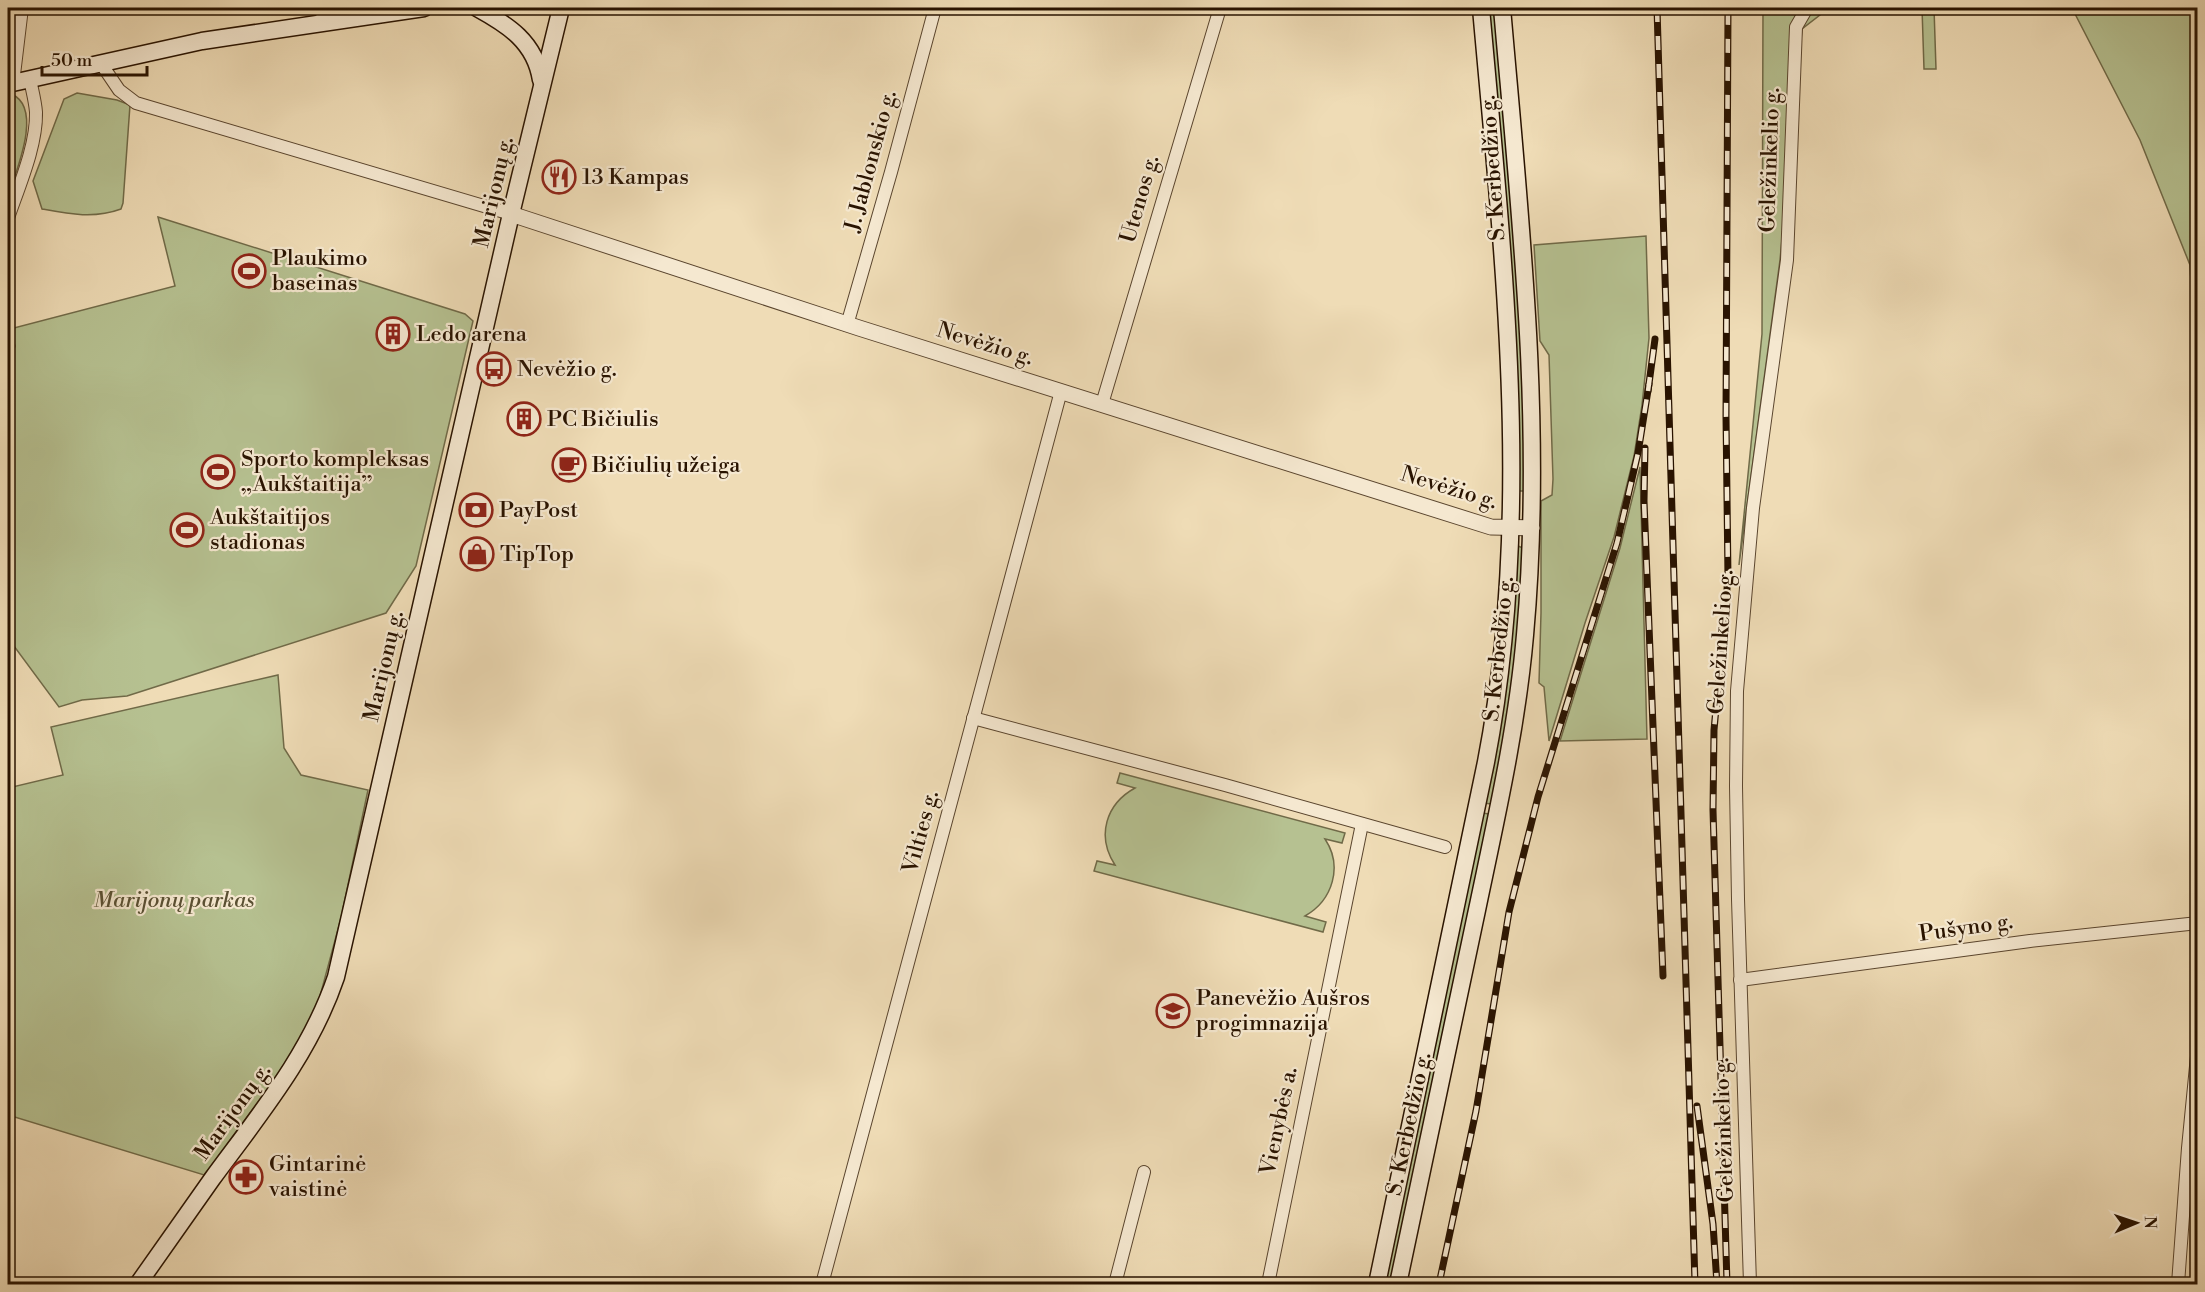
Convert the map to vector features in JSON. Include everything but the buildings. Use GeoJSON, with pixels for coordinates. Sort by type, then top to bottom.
{"type":"FeatureCollection","features":[{"type":"Feature","properties":{"kind":"main road"},"geometry":{"type":"LineString","coordinates":[[10,83],[323,15],[424,8]]}},
{"type":"Feature","properties":{"kind":"main road"},"geometry":{"type":"LineString","coordinates":[[477,8],[522,38],[533,52],[539,65],[542,86]]}},
{"type":"Feature","properties":{"kind":"main road","name":"Marijonų g."},"geometry":{"type":"LineString","coordinates":[[138,1284],[278,1091],[313,1034],[336,977],[511,214],[561,8]]}},
{"type":"Feature","properties":{"kind":"main road","name":"S. Kerbedžio g."},"geometry":{"type":"LineString","coordinates":[[1377,1284],[1494,720],[1504,633],[1510,528],[1510,409],[1507,335],[1481,8]]}},
{"type":"Feature","properties":{"kind":"main road","name":"S. Kerbedžio g."},"geometry":{"type":"LineString","coordinates":[[1398,1284],[1514,729],[1526,633],[1532,528],[1532,419],[1502,8]]}},
{"type":"Feature","properties":{"kind":"street"},"geometry":{"type":"LineString","coordinates":[[10,83],[22,8]]}},
{"type":"Feature","properties":{"kind":"street","name":"J. Jablonskio g."},"geometry":{"type":"LineString","coordinates":[[847,325],[935,8]]}},
{"type":"Feature","properties":{"kind":"street","name":"Utenos g."},"geometry":{"type":"LineString","coordinates":[[1102,404],[1220,8]]}},
{"type":"Feature","properties":{"kind":"street","name":"Geležinkelio g."},"geometry":{"type":"LineString","coordinates":[[1750,1284],[1736,786],[1738,680],[1752,518],[1787,260],[1796,27],[1807,8]]}},
{"type":"Feature","properties":{"kind":"street","name":"Nevėžio g."},"geometry":{"type":"LineString","coordinates":[[100,62],[119,90],[136,103],[511,214],[847,325],[1491,527],[1532,528]]}},
{"type":"Feature","properties":{"kind":"street"},"geometry":{"type":"LineString","coordinates":[[8,218],[34,130],[36,114],[30,79]]}},
{"type":"Feature","properties":{"kind":"street","name":"Vilties g."},"geometry":{"type":"LineString","coordinates":[[822,1284],[1060,391]]}},
{"type":"Feature","properties":{"kind":"street"},"geometry":{"type":"LineString","coordinates":[[973,718],[1236,788],[1445,847]]}},
{"type":"Feature","properties":{"kind":"street","name":"Vienybės a."},"geometry":{"type":"LineString","coordinates":[[1268,1284],[1362,824]]}},
{"type":"Feature","properties":{"kind":"street","name":"Pušyno g."},"geometry":{"type":"LineString","coordinates":[[1740,980],[2030,941],[2198,922]]}},
{"type":"Feature","properties":{"kind":"street"},"geometry":{"type":"LineString","coordinates":[[2178,1284],[2198,1046]]}},
{"type":"Feature","properties":{"kind":"street"},"geometry":{"type":"LineString","coordinates":[[1115,1284],[1144,1172]]}},
{"type":"Feature","properties":{"kind":"green space"},"geometry":{"type":"Polygon","coordinates":[[[8,8],[18,8],[8,64],[8,8]]]}},
{"type":"Feature","properties":{"kind":"green space"},"geometry":{"type":"Polygon","coordinates":[[[1488,8],[1495,8],[1521,332],[1525,491],[1517,491],[1488,8]]]}},
{"type":"Feature","properties":{"kind":"green space"},"geometry":{"type":"Polygon","coordinates":[[[1763,8],[1829,8],[1802,29],[1780,260],[1739,565],[1762,334],[1763,8]]]}},
{"type":"Feature","properties":{"kind":"green space"},"geometry":{"type":"Polygon","coordinates":[[[1922,8],[1934,8],[1936,69],[1924,69],[1922,8]]]}},
{"type":"Feature","properties":{"kind":"green space"},"geometry":{"type":"Polygon","coordinates":[[[2072,8],[2197,8],[2197,382],[2190,265],[2140,140],[2072,8]]]}},
{"type":"Feature","properties":{"kind":"green space"},"geometry":{"type":"Polygon","coordinates":[[[77,93],[117,100],[130,105],[121,209],[91,215],[42,209],[33,181],[64,99],[77,93]]]}},
{"type":"Feature","properties":{"kind":"green space"},"geometry":{"type":"Polygon","coordinates":[[[11,94],[21,101],[26,112],[27,126],[21,157],[8,196],[8,95],[11,94]]]}},
{"type":"Feature","properties":{"kind":"green space","name":"Sporto kompleksas „Aukštaitija”"},"geometry":{"type":"Polygon","coordinates":[[[158,217],[465,314],[473,321],[416,566],[386,613],[127,696],[82,700],[59,707],[8,638],[8,368],[15,346],[10,329],[175,286],[158,217]]]}},
{"type":"Feature","properties":{"kind":"green space"},"geometry":{"type":"Polygon","coordinates":[[[1646,236],[1649,338],[1634,456],[1614,537],[1549,741],[1544,687],[1539,683],[1541,501],[1552,495],[1553,479],[1549,355],[1540,341],[1534,245],[1646,236]]]}},
{"type":"Feature","properties":{"kind":"green space"},"geometry":{"type":"Polygon","coordinates":[[[1640,467],[1647,739],[1560,741],[1620,548],[1640,467]]]}},
{"type":"Feature","properties":{"kind":"green space"},"geometry":{"type":"Polygon","coordinates":[[[1518,546],[1523,548],[1515,680],[1491,804],[1484,803],[1518,546]]]}},
{"type":"Feature","properties":{"kind":"green space","name":"Marijonų parkas"},"geometry":{"type":"Polygon","coordinates":[[[278,675],[284,748],[301,775],[368,790],[341,918],[319,1000],[305,1033],[282,1070],[204,1175],[8,1115],[8,788],[63,775],[51,727],[278,675]]]}},
{"type":"Feature","properties":{"kind":"green space"},"geometry":{"type":"Polygon","coordinates":[[[1120,773],[1345,833],[1342,843],[1325,839],[1333,860],[1332,882],[1322,901],[1305,916],[1326,922],[1323,932],[1094,871],[1097,861],[1115,865],[1106,843],[1107,822],[1117,803],[1135,788],[1117,783],[1120,773]]]}},
{"type":"Feature","properties":{"kind":"green space"},"geometry":{"type":"Polygon","coordinates":[[[1483,813],[1489,814],[1390,1284],[1384,1284],[1483,813]]]}},
{"type":"Feature","properties":{"kind":"railway"},"geometry":{"type":"LineString","coordinates":[[1657,8],[1695,1284]]}},
{"type":"Feature","properties":{"kind":"railway"},"geometry":{"type":"LineString","coordinates":[[1727,1284],[1713,810],[1714,730],[1728,578],[1726,416],[1728,8]]}},
{"type":"Feature","properties":{"kind":"railway"},"geometry":{"type":"LineString","coordinates":[[1648,391],[1655,339]]}},
{"type":"Feature","properties":{"kind":"railway"},"geometry":{"type":"LineString","coordinates":[[1439,1284],[1476,1111],[1509,912],[1538,797],[1617,543],[1638,453],[1649,384]]}},
{"type":"Feature","properties":{"kind":"railway"},"geometry":{"type":"LineString","coordinates":[[1645,448],[1644,501],[1663,976]]}},
{"type":"Feature","properties":{"kind":"railway"},"geometry":{"type":"LineString","coordinates":[[1697,1106],[1713,1224],[1717,1284]]}},
{"type":"Feature","properties":{"kind":"place","name":"13 Kampas"},"geometry":{"type":"Point","coordinates":[559,177]}},
{"type":"Feature","properties":{"kind":"place","name":"Plaukimo baseinas"},"geometry":{"type":"Point","coordinates":[249,271]}},
{"type":"Feature","properties":{"kind":"place","name":"Ledo arena"},"geometry":{"type":"Point","coordinates":[393,334]}},
{"type":"Feature","properties":{"kind":"place","name":"Nevėžio g."},"geometry":{"type":"Point","coordinates":[494,369]}},
{"type":"Feature","properties":{"kind":"place","name":"PC Bičiulis"},"geometry":{"type":"Point","coordinates":[524,419]}},
{"type":"Feature","properties":{"kind":"place","name":"Bičiulių užeiga"},"geometry":{"type":"Point","coordinates":[569,465]}},
{"type":"Feature","properties":{"kind":"place","name":"Sporto kompleksas „Aukštaitija”"},"geometry":{"type":"Point","coordinates":[218,472]}},
{"type":"Feature","properties":{"kind":"place","name":"PayPost"},"geometry":{"type":"Point","coordinates":[476,510]}},
{"type":"Feature","properties":{"kind":"place","name":"Aukštaitijos stadionas"},"geometry":{"type":"Point","coordinates":[187,530]}},
{"type":"Feature","properties":{"kind":"place","name":"TipTop"},"geometry":{"type":"Point","coordinates":[477,554]}},
{"type":"Feature","properties":{"kind":"place","name":"Panevėžio Aušros progimnazija"},"geometry":{"type":"Point","coordinates":[1173,1011]}},
{"type":"Feature","properties":{"kind":"place","name":"Gintarinė vaistinė"},"geometry":{"type":"Point","coordinates":[246,1177]}}]}
